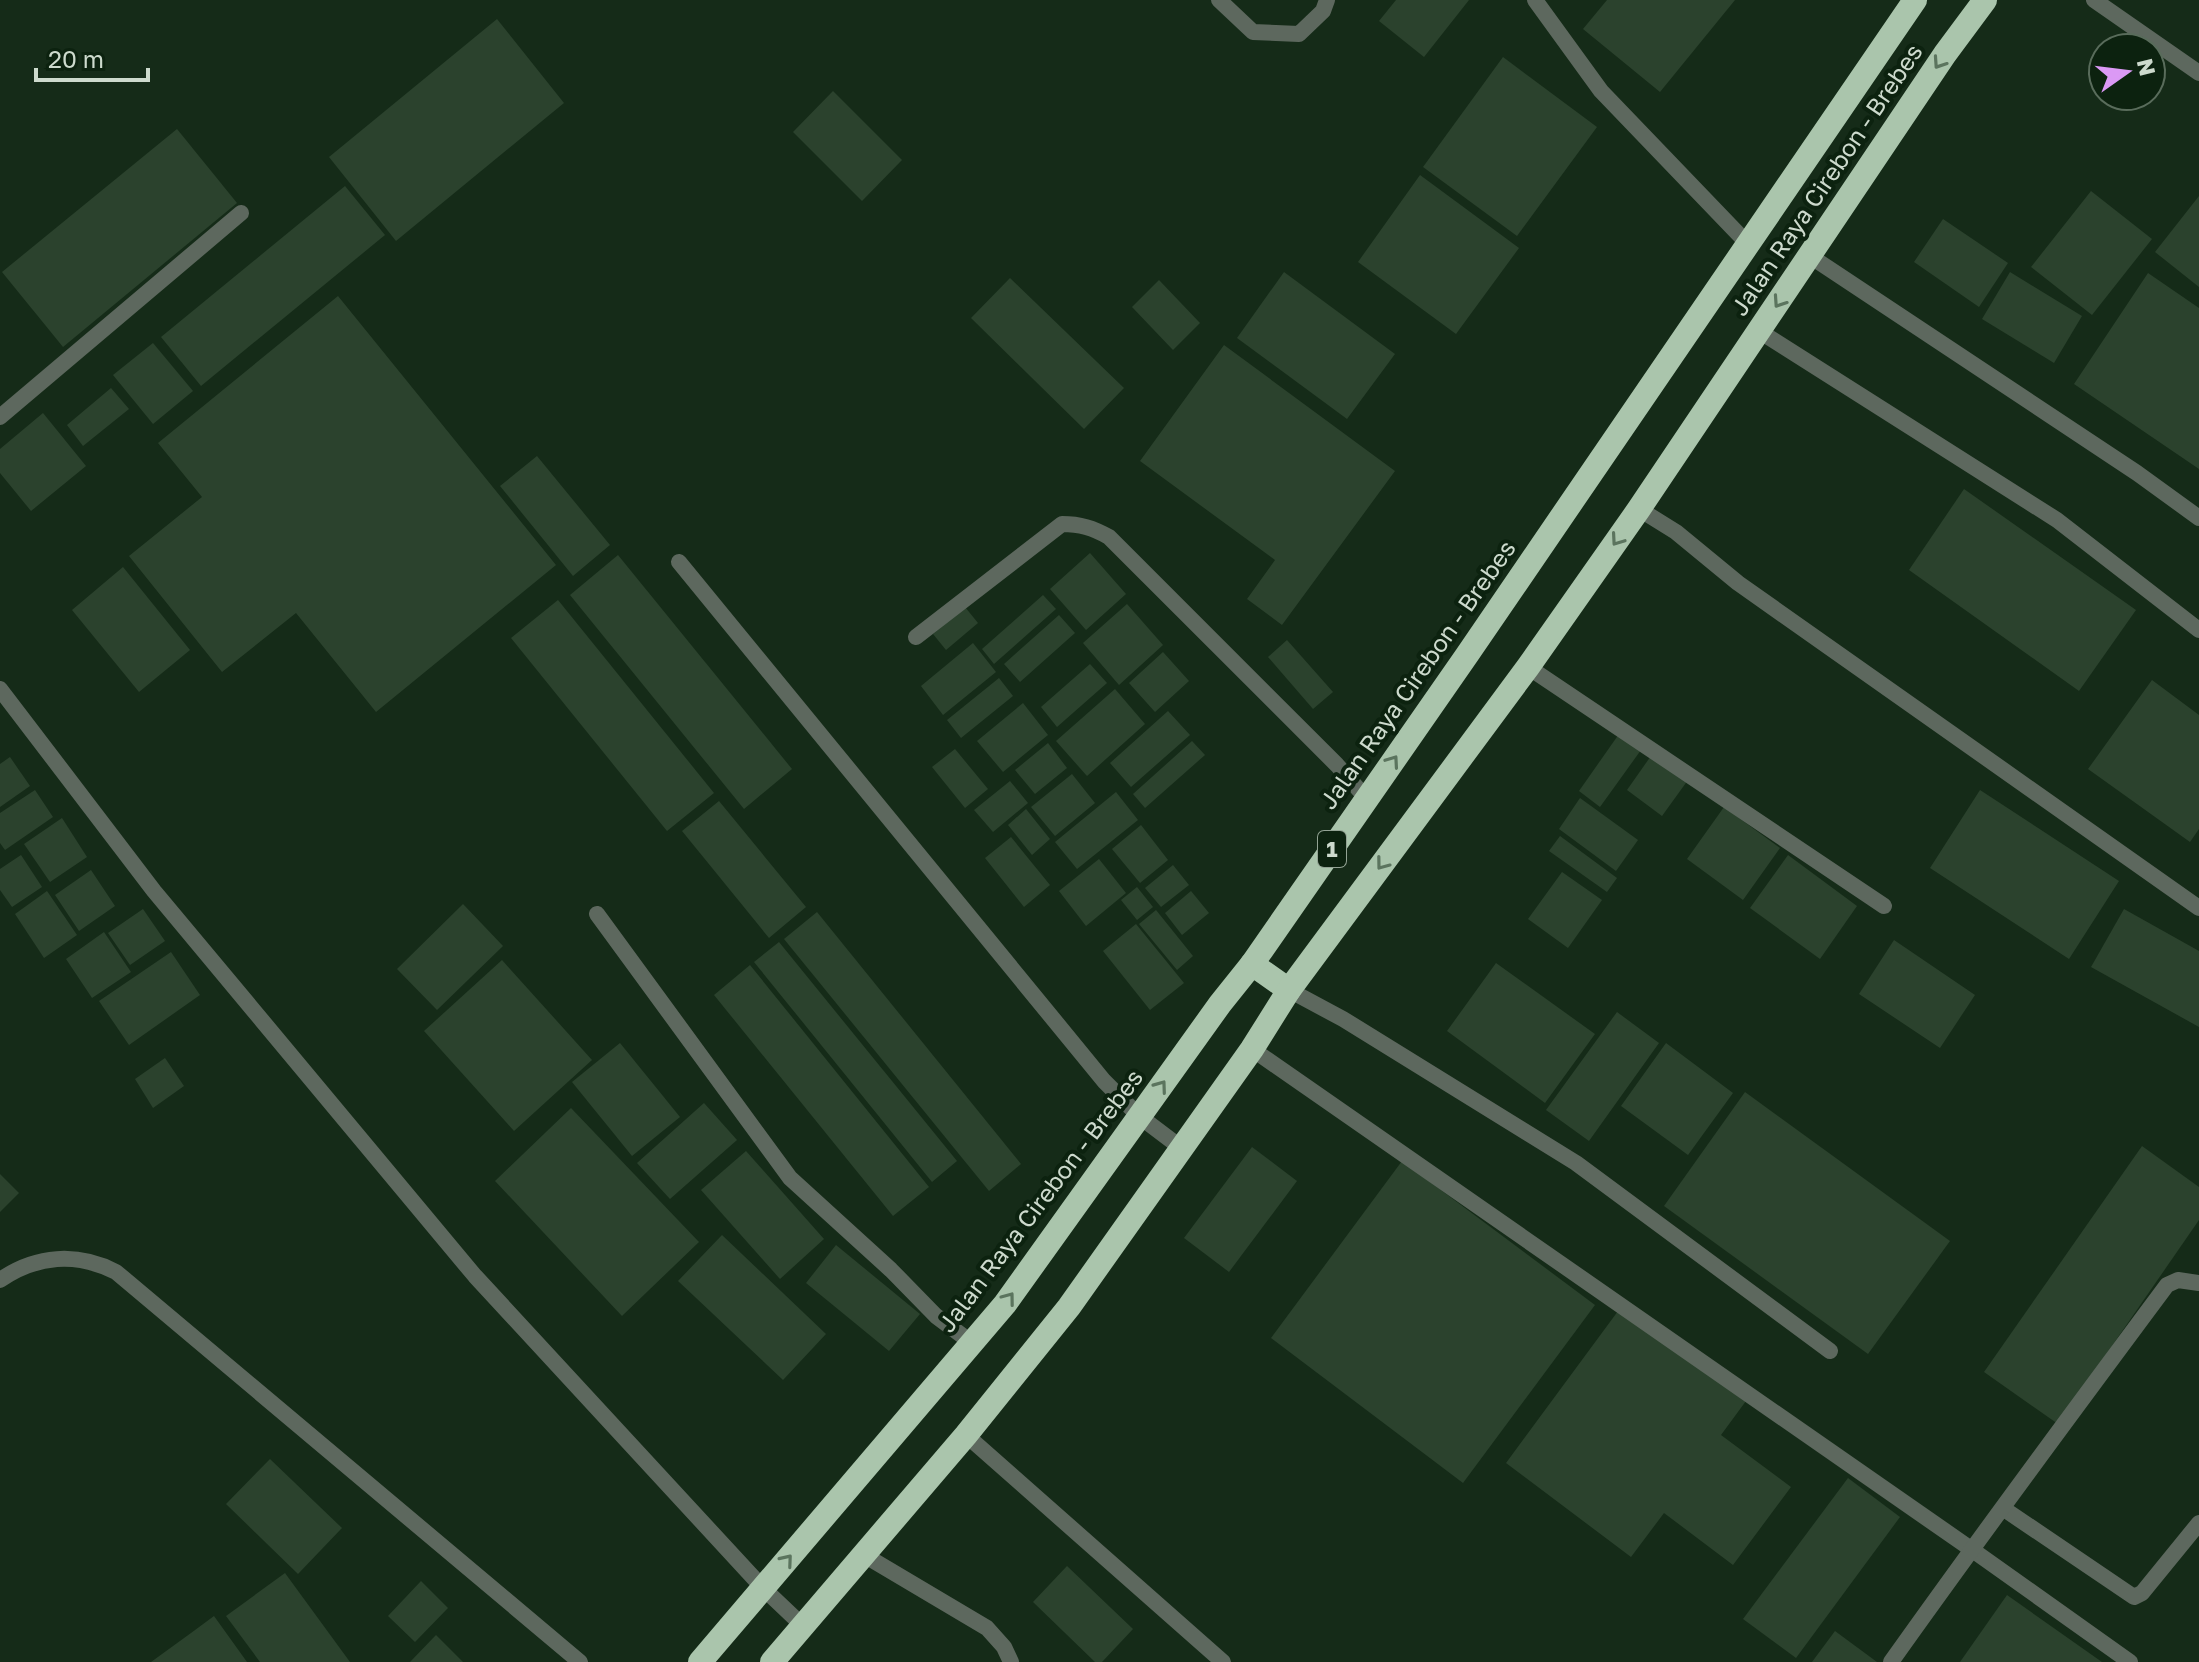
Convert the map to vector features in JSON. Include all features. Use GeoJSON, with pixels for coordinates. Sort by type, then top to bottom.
{"type":"FeatureCollection","features":[{"type":"Feature","properties":{"kind":"highway","name":"Jalan Raya Cirebon - Brebes"},"geometry":{"type":"LineString","coordinates":[[700,1662],[1005,1304],[1252,964],[1915,0]]}},
{"type":"Feature","properties":{"kind":"highway","name":"Jalan Raya Cirebon - Brebes"},"geometry":{"type":"LineString","coordinates":[[772,1662],[966,1435],[1069,1307],[1252,1049],[1289,990],[1528,667],[1639,509],[1945,54],[1985,0]]}},
{"type":"Feature","properties":{"kind":"highway"},"geometry":{"type":"LineString","coordinates":[[1252,964],[1289,990]]}},
{"type":"Feature","properties":{"kind":"street"},"geometry":{"type":"LineString","coordinates":[[1219,0],[1253,32],[1299,34],[1323,11],[1327,0]]}},
{"type":"Feature","properties":{"kind":"street"},"geometry":{"type":"LineString","coordinates":[[1535,0],[1601,91],[1747,243]]}},
{"type":"Feature","properties":{"kind":"street"},"geometry":{"type":"LineString","coordinates":[[2094,0],[2199,73]]}},
{"type":"Feature","properties":{"kind":"street"},"geometry":{"type":"LineString","coordinates":[[0,417],[241,213]]}},
{"type":"Feature","properties":{"kind":"street"},"geometry":{"type":"LineString","coordinates":[[1810,256],[2124,464],[2199,518]]}},
{"type":"Feature","properties":{"kind":"street"},"geometry":{"type":"LineString","coordinates":[[1759,331],[2057,520],[2199,630]]}},
{"type":"Feature","properties":{"kind":"street"},"geometry":{"type":"LineString","coordinates":[[1639,509],[1676,532],[1738,583],[2199,908]]}},
{"type":"Feature","properties":{"kind":"street"},"geometry":{"type":"LineString","coordinates":[[916,637],[1062,524],[1092,527],[1109,537],[1337,765],[1367,799]]}},
{"type":"Feature","properties":{"kind":"street"},"geometry":{"type":"LineString","coordinates":[[679,562],[1104,1081],[1139,1116],[1180,1147]]}},
{"type":"Feature","properties":{"kind":"street"},"geometry":{"type":"LineString","coordinates":[[1528,667],[1884,906]]}},
{"type":"Feature","properties":{"kind":"street"},"geometry":{"type":"LineString","coordinates":[[0,689],[154,891],[475,1276],[763,1588],[802,1625]]}},
{"type":"Feature","properties":{"kind":"street"},"geometry":{"type":"LineString","coordinates":[[597,914],[790,1178],[936,1316],[972,1343]]}},
{"type":"Feature","properties":{"kind":"street"},"geometry":{"type":"LineString","coordinates":[[1289,990],[1355,1026],[1576,1163],[1830,1351]]}},
{"type":"Feature","properties":{"kind":"street"},"geometry":{"type":"LineString","coordinates":[[1252,1049],[2130,1662]]}},
{"type":"Feature","properties":{"kind":"street"},"geometry":{"type":"LineString","coordinates":[[0,1280],[29,1264],[46,1260],[96,1262],[116,1272],[580,1662]]}},
{"type":"Feature","properties":{"kind":"street"},"geometry":{"type":"LineString","coordinates":[[1891,1662],[2167,1285],[2178,1280],[2199,1283]]}},
{"type":"Feature","properties":{"kind":"street"},"geometry":{"type":"LineString","coordinates":[[966,1435],[1223,1662]]}},
{"type":"Feature","properties":{"kind":"street"},"geometry":{"type":"LineString","coordinates":[[2004,1509],[2134,1597],[2142,1593],[2199,1523]]}},
{"type":"Feature","properties":{"kind":"street"},"geometry":{"type":"LineString","coordinates":[[864,1555],[987,1628],[1004,1647],[1011,1662]]}},
{"type":"Feature","properties":{"kind":"building"},"geometry":{"type":"Polygon","coordinates":[[[1396,0],[1469,0],[1424,57],[1379,21],[1396,0]]]}},
{"type":"Feature","properties":{"kind":"building"},"geometry":{"type":"Polygon","coordinates":[[[1607,0],[1735,0],[1660,92],[1583,29],[1607,0]]]}},
{"type":"Feature","properties":{"kind":"building"},"geometry":{"type":"Polygon","coordinates":[[[497,19],[564,103],[396,241],[329,157],[497,19]]]}},
{"type":"Feature","properties":{"kind":"building"},"geometry":{"type":"Polygon","coordinates":[[[1503,57],[1597,127],[1517,236],[1423,167],[1503,57]]]}},
{"type":"Feature","properties":{"kind":"building"},"geometry":{"type":"Polygon","coordinates":[[[833,91],[902,160],[862,201],[793,132],[833,91]]]}},
{"type":"Feature","properties":{"kind":"building"},"geometry":{"type":"Polygon","coordinates":[[[177,129],[237,203],[63,347],[2,272],[177,129]]]}},
{"type":"Feature","properties":{"kind":"building"},"geometry":{"type":"Polygon","coordinates":[[[1420,175],[1519,248],[1456,334],[1358,262],[1420,175]]]}},
{"type":"Feature","properties":{"kind":"building"},"geometry":{"type":"Polygon","coordinates":[[[345,186],[385,235],[201,386],[161,337],[345,186]]]}},
{"type":"Feature","properties":{"kind":"building"},"geometry":{"type":"Polygon","coordinates":[[[2091,191],[2152,239],[2092,315],[2031,267],[2091,191]]]}},
{"type":"Feature","properties":{"kind":"building"},"geometry":{"type":"Polygon","coordinates":[[[2199,196],[2199,287],[2155,252],[2199,196]]]}},
{"type":"Feature","properties":{"kind":"building"},"geometry":{"type":"Polygon","coordinates":[[[1943,219],[2008,263],[1979,307],[1914,262],[1943,219]]]}},
{"type":"Feature","properties":{"kind":"building"},"geometry":{"type":"Polygon","coordinates":[[[1284,272],[1395,354],[1347,419],[1237,338],[1284,272]]]}},
{"type":"Feature","properties":{"kind":"building"},"geometry":{"type":"Polygon","coordinates":[[[2010,272],[2082,316],[2054,363],[1982,319],[2010,272]]]}},
{"type":"Feature","properties":{"kind":"building"},"geometry":{"type":"Polygon","coordinates":[[[2148,273],[2199,308],[2199,469],[2074,384],[2148,273]]]}},
{"type":"Feature","properties":{"kind":"building"},"geometry":{"type":"Polygon","coordinates":[[[1010,278],[1124,388],[1084,429],[971,318],[1010,278]]]}},
{"type":"Feature","properties":{"kind":"building"},"geometry":{"type":"Polygon","coordinates":[[[1159,280],[1200,323],[1173,350],[1132,307],[1159,280]]]}},
{"type":"Feature","properties":{"kind":"building"},"geometry":{"type":"Polygon","coordinates":[[[338,296],[556,565],[376,712],[296,613],[222,672],[129,556],[202,497],[158,443],[338,296]]]}},
{"type":"Feature","properties":{"kind":"building"},"geometry":{"type":"Polygon","coordinates":[[[153,343],[193,391],[153,424],[113,375],[153,343]]]}},
{"type":"Feature","properties":{"kind":"building"},"geometry":{"type":"Polygon","coordinates":[[[1224,345],[1395,471],[1282,625],[1247,599],[1275,560],[1140,461],[1224,345]]]}},
{"type":"Feature","properties":{"kind":"building"},"geometry":{"type":"Polygon","coordinates":[[[111,388],[129,409],[83,446],[67,425],[111,388]]]}},
{"type":"Feature","properties":{"kind":"building"},"geometry":{"type":"Polygon","coordinates":[[[43,413],[86,466],[31,511],[0,473],[0,449],[43,413]]]}},
{"type":"Feature","properties":{"kind":"building"},"geometry":{"type":"Polygon","coordinates":[[[537,456],[610,545],[573,576],[500,486],[537,456]]]}},
{"type":"Feature","properties":{"kind":"building"},"geometry":{"type":"Polygon","coordinates":[[[1964,489],[2136,610],[2079,691],[1909,570],[1964,489]]]}},
{"type":"Feature","properties":{"kind":"building"},"geometry":{"type":"Polygon","coordinates":[[[1090,553],[1126,594],[1086,630],[1050,589],[1090,553]]]}},
{"type":"Feature","properties":{"kind":"building"},"geometry":{"type":"Polygon","coordinates":[[[618,555],[792,769],[744,809],[570,595],[618,555]]]}},
{"type":"Feature","properties":{"kind":"building"},"geometry":{"type":"Polygon","coordinates":[[[123,567],[190,650],[139,692],[72,610],[123,567]]]}},
{"type":"Feature","properties":{"kind":"building"},"geometry":{"type":"Polygon","coordinates":[[[1043,595],[1056,609],[994,664],[982,649],[1043,595]]]}},
{"type":"Feature","properties":{"kind":"building"},"geometry":{"type":"Polygon","coordinates":[[[558,600],[714,793],[667,831],[511,638],[558,600]]]}},
{"type":"Feature","properties":{"kind":"building"},"geometry":{"type":"Polygon","coordinates":[[[1127,604],[1163,645],[1119,685],[1083,643],[1127,604]]]}},
{"type":"Feature","properties":{"kind":"building"},"geometry":{"type":"Polygon","coordinates":[[[965,607],[978,623],[946,650],[933,634],[965,607]]]}},
{"type":"Feature","properties":{"kind":"building"},"geometry":{"type":"Polygon","coordinates":[[[1059,615],[1075,633],[1020,682],[1004,664],[1059,615]]]}},
{"type":"Feature","properties":{"kind":"building"},"geometry":{"type":"Polygon","coordinates":[[[1287,640],[1333,692],[1313,709],[1268,657],[1287,640]]]}},
{"type":"Feature","properties":{"kind":"building"},"geometry":{"type":"Polygon","coordinates":[[[973,643],[996,672],[943,715],[921,686],[973,643]]]}},
{"type":"Feature","properties":{"kind":"building"},"geometry":{"type":"Polygon","coordinates":[[[1163,652],[1189,681],[1155,712],[1129,683],[1163,652]]]}},
{"type":"Feature","properties":{"kind":"building"},"geometry":{"type":"Polygon","coordinates":[[[1090,664],[1107,683],[1057,727],[1041,707],[1090,664]]]}},
{"type":"Feature","properties":{"kind":"building"},"geometry":{"type":"Polygon","coordinates":[[[999,678],[1013,696],[961,738],[947,720],[999,678]]]}},
{"type":"Feature","properties":{"kind":"building"},"geometry":{"type":"Polygon","coordinates":[[[2152,680],[2199,715],[2199,829],[2190,842],[2088,769],[2152,680]]]}},
{"type":"Feature","properties":{"kind":"building"},"geometry":{"type":"Polygon","coordinates":[[[1115,689],[1145,724],[1087,776],[1056,741],[1115,689]]]}},
{"type":"Feature","properties":{"kind":"building"},"geometry":{"type":"Polygon","coordinates":[[[1023,703],[1048,735],[1003,772],[977,741],[1023,703]]]}},
{"type":"Feature","properties":{"kind":"building"},"geometry":{"type":"Polygon","coordinates":[[[1168,711],[1190,735],[1131,787],[1110,763],[1168,711]]]}},
{"type":"Feature","properties":{"kind":"building"},"geometry":{"type":"Polygon","coordinates":[[[1619,734],[1641,750],[1600,807],[1579,791],[1619,734]]]}},
{"type":"Feature","properties":{"kind":"building"},"geometry":{"type":"Polygon","coordinates":[[[1192,741],[1205,755],[1145,808],[1133,794],[1192,741]]]}},
{"type":"Feature","properties":{"kind":"building"},"geometry":{"type":"Polygon","coordinates":[[[1048,743],[1067,768],[1035,794],[1015,770],[1048,743]]]}},
{"type":"Feature","properties":{"kind":"building"},"geometry":{"type":"Polygon","coordinates":[[[955,749],[988,789],[965,808],[932,767],[955,749]]]}},
{"type":"Feature","properties":{"kind":"building"},"geometry":{"type":"Polygon","coordinates":[[[1653,753],[1688,780],[1662,816],[1627,790],[1653,753]]]}},
{"type":"Feature","properties":{"kind":"building"},"geometry":{"type":"Polygon","coordinates":[[[10,757],[30,786],[0,807],[0,764],[10,757]]]}},
{"type":"Feature","properties":{"kind":"building"},"geometry":{"type":"Polygon","coordinates":[[[1072,774],[1095,803],[1055,836],[1031,807],[1072,774]]]}},
{"type":"Feature","properties":{"kind":"building"},"geometry":{"type":"Polygon","coordinates":[[[1010,781],[1028,803],[993,832],[974,810],[1010,781]]]}},
{"type":"Feature","properties":{"kind":"building"},"geometry":{"type":"Polygon","coordinates":[[[35,790],[53,817],[5,850],[0,843],[0,813],[35,790]]]}},
{"type":"Feature","properties":{"kind":"building"},"geometry":{"type":"Polygon","coordinates":[[[1980,790],[2119,881],[2069,959],[1930,868],[1980,790]]]}},
{"type":"Feature","properties":{"kind":"building"},"geometry":{"type":"Polygon","coordinates":[[[1116,792],[1138,820],[1077,869],[1055,842],[1116,792]]]}},
{"type":"Feature","properties":{"kind":"building"},"geometry":{"type":"Polygon","coordinates":[[[1580,798],[1638,840],[1616,871],[1559,829],[1580,798]]]}},
{"type":"Feature","properties":{"kind":"building"},"geometry":{"type":"Polygon","coordinates":[[[719,801],[806,907],[769,938],[682,831],[719,801]]]}},
{"type":"Feature","properties":{"kind":"building"},"geometry":{"type":"Polygon","coordinates":[[[1724,807],[1780,848],[1743,900],[1687,859],[1724,807]]]}},
{"type":"Feature","properties":{"kind":"building"},"geometry":{"type":"Polygon","coordinates":[[[1026,809],[1050,839],[1032,855],[1008,825],[1026,809]]]}},
{"type":"Feature","properties":{"kind":"building"},"geometry":{"type":"Polygon","coordinates":[[[62,818],[87,857],[50,882],[24,844],[62,818]]]}},
{"type":"Feature","properties":{"kind":"building"},"geometry":{"type":"Polygon","coordinates":[[[1141,825],[1168,860],[1140,883],[1112,849],[1141,825]]]}},
{"type":"Feature","properties":{"kind":"building"},"geometry":{"type":"Polygon","coordinates":[[[1560,836],[1617,878],[1607,892],[1549,851],[1560,836]]]}},
{"type":"Feature","properties":{"kind":"building"},"geometry":{"type":"Polygon","coordinates":[[[1011,837],[1050,885],[1024,907],[985,858],[1011,837]]]}},
{"type":"Feature","properties":{"kind":"building"},"geometry":{"type":"Polygon","coordinates":[[[21,855],[42,887],[12,907],[0,890],[0,869],[21,855]]]}},
{"type":"Feature","properties":{"kind":"building"},"geometry":{"type":"Polygon","coordinates":[[[1788,855],[1857,906],[1820,959],[1750,908],[1788,855]]]}},
{"type":"Feature","properties":{"kind":"building"},"geometry":{"type":"Polygon","coordinates":[[[1099,859],[1126,893],[1086,926],[1059,891],[1099,859]]]}},
{"type":"Feature","properties":{"kind":"building"},"geometry":{"type":"Polygon","coordinates":[[[1173,865],[1189,885],[1161,907],[1145,888],[1173,865]]]}},
{"type":"Feature","properties":{"kind":"building"},"geometry":{"type":"Polygon","coordinates":[[[91,870],[115,906],[79,931],[55,895],[91,870]]]}},
{"type":"Feature","properties":{"kind":"building"},"geometry":{"type":"Polygon","coordinates":[[[1562,872],[1602,900],[1568,948],[1528,919],[1562,872]]]}},
{"type":"Feature","properties":{"kind":"building"},"geometry":{"type":"Polygon","coordinates":[[[1137,887],[1153,907],[1137,920],[1121,900],[1137,887]]]}},
{"type":"Feature","properties":{"kind":"building"},"geometry":{"type":"Polygon","coordinates":[[[47,891],[77,935],[44,958],[15,914],[47,891]]]}},
{"type":"Feature","properties":{"kind":"building"},"geometry":{"type":"Polygon","coordinates":[[[1191,891],[1209,913],[1182,935],[1165,913],[1191,891]]]}},
{"type":"Feature","properties":{"kind":"building"},"geometry":{"type":"Polygon","coordinates":[[[463,904],[503,946],[437,1010],[397,969],[463,904]]]}},
{"type":"Feature","properties":{"kind":"building"},"geometry":{"type":"Polygon","coordinates":[[[143,909],[165,941],[130,965],[108,933],[143,909]]]}},
{"type":"Feature","properties":{"kind":"building"},"geometry":{"type":"Polygon","coordinates":[[[2124,909],[2199,951],[2199,1027],[2091,967],[2124,909]]]}},
{"type":"Feature","properties":{"kind":"building"},"geometry":{"type":"Polygon","coordinates":[[[1156,910],[1193,956],[1177,970],[1139,924],[1156,910]]]}},
{"type":"Feature","properties":{"kind":"building"},"geometry":{"type":"Polygon","coordinates":[[[817,912],[1021,1164],[989,1191],[784,939],[817,912]]]}},
{"type":"Feature","properties":{"kind":"building"},"geometry":{"type":"Polygon","coordinates":[[[1136,924],[1184,983],[1150,1010],[1103,951],[1136,924]]]}},
{"type":"Feature","properties":{"kind":"building"},"geometry":{"type":"Polygon","coordinates":[[[104,932],[131,972],[92,998],[66,959],[104,932]]]}},
{"type":"Feature","properties":{"kind":"building"},"geometry":{"type":"Polygon","coordinates":[[[1894,940],[1975,995],[1940,1048],[1859,994],[1894,940]]]}},
{"type":"Feature","properties":{"kind":"building"},"geometry":{"type":"Polygon","coordinates":[[[779,942],[957,1161],[932,1182],[754,962],[779,942]]]}},
{"type":"Feature","properties":{"kind":"building"},"geometry":{"type":"Polygon","coordinates":[[[171,952],[200,995],[129,1045],[99,1001],[171,952]]]}},
{"type":"Feature","properties":{"kind":"building"},"geometry":{"type":"Polygon","coordinates":[[[502,960],[592,1060],[514,1131],[424,1031],[502,960]]]}},
{"type":"Feature","properties":{"kind":"building"},"geometry":{"type":"Polygon","coordinates":[[[1496,963],[1595,1034],[1545,1103],[1447,1031],[1496,963]]]}},
{"type":"Feature","properties":{"kind":"building"},"geometry":{"type":"Polygon","coordinates":[[[750,965],[929,1187],[893,1216],[714,995],[750,965]]]}},
{"type":"Feature","properties":{"kind":"building"},"geometry":{"type":"Polygon","coordinates":[[[1617,1012],[1659,1043],[1589,1141],[1546,1110],[1617,1012]]]}},
{"type":"Feature","properties":{"kind":"building"},"geometry":{"type":"Polygon","coordinates":[[[620,1043],[680,1117],[632,1156],[572,1082],[620,1043]]]}},
{"type":"Feature","properties":{"kind":"building"},"geometry":{"type":"Polygon","coordinates":[[[1666,1043],[1733,1093],[1688,1155],[1621,1106],[1666,1043]]]}},
{"type":"Feature","properties":{"kind":"building"},"geometry":{"type":"Polygon","coordinates":[[[165,1058],[184,1086],[153,1108],[135,1079],[165,1058]]]}},
{"type":"Feature","properties":{"kind":"building"},"geometry":{"type":"Polygon","coordinates":[[[1745,1092],[1950,1241],[1868,1354],[1664,1206],[1745,1092]]]}},
{"type":"Feature","properties":{"kind":"building"},"geometry":{"type":"Polygon","coordinates":[[[704,1103],[737,1140],[670,1199],[637,1163],[704,1103]]]}},
{"type":"Feature","properties":{"kind":"building"},"geometry":{"type":"Polygon","coordinates":[[[571,1108],[699,1242],[622,1316],[495,1181],[571,1108]]]}},
{"type":"Feature","properties":{"kind":"building"},"geometry":{"type":"Polygon","coordinates":[[[2142,1146],[2199,1187],[2199,1220],[2058,1424],[1984,1372],[2142,1146]]]}},
{"type":"Feature","properties":{"kind":"building"},"geometry":{"type":"Polygon","coordinates":[[[1252,1147],[1297,1181],[1229,1272],[1184,1238],[1252,1147]]]}},
{"type":"Feature","properties":{"kind":"building"},"geometry":{"type":"Polygon","coordinates":[[[746,1151],[824,1239],[780,1279],[701,1190],[746,1151]]]}},
{"type":"Feature","properties":{"kind":"building"},"geometry":{"type":"Polygon","coordinates":[[[1402,1161],[1595,1305],[1463,1483],[1271,1338],[1402,1161]]]}},
{"type":"Feature","properties":{"kind":"building"},"geometry":{"type":"Polygon","coordinates":[[[0,1174],[19,1193],[0,1212],[0,1174]]]}},
{"type":"Feature","properties":{"kind":"building"},"geometry":{"type":"Polygon","coordinates":[[[722,1235],[826,1334],[783,1380],[678,1281],[722,1235]]]}},
{"type":"Feature","properties":{"kind":"building"},"geometry":{"type":"Polygon","coordinates":[[[836,1245],[920,1314],[889,1351],[806,1283],[836,1245]]]}},
{"type":"Feature","properties":{"kind":"building"},"geometry":{"type":"Polygon","coordinates":[[[1621,1307],[1746,1401],[1721,1435],[1791,1487],[1733,1565],[1664,1513],[1631,1557],[1506,1463],[1621,1307]]]}},
{"type":"Feature","properties":{"kind":"building"},"geometry":{"type":"Polygon","coordinates":[[[270,1459],[342,1528],[298,1574],[226,1504],[270,1459]]]}},
{"type":"Feature","properties":{"kind":"building"},"geometry":{"type":"Polygon","coordinates":[[[1848,1478],[1900,1517],[1796,1658],[1743,1619],[1848,1478]]]}},
{"type":"Feature","properties":{"kind":"building"},"geometry":{"type":"Polygon","coordinates":[[[1067,1566],[1133,1629],[1102,1662],[1095,1662],[1033,1602],[1067,1566]]]}},
{"type":"Feature","properties":{"kind":"building"},"geometry":{"type":"Polygon","coordinates":[[[285,1573],[350,1662],[260,1662],[226,1616],[285,1573]]]}},
{"type":"Feature","properties":{"kind":"building"},"geometry":{"type":"Polygon","coordinates":[[[421,1581],[448,1608],[415,1642],[388,1616],[421,1581]]]}},
{"type":"Feature","properties":{"kind":"building"},"geometry":{"type":"Polygon","coordinates":[[[2007,1595],[2102,1662],[1960,1662],[2007,1595]]]}},
{"type":"Feature","properties":{"kind":"building"},"geometry":{"type":"Polygon","coordinates":[[[214,1616],[247,1662],[151,1662],[191,1633],[214,1616]]]}},
{"type":"Feature","properties":{"kind":"building"},"geometry":{"type":"Polygon","coordinates":[[[1835,1631],[1877,1662],[1812,1662],[1835,1631]]]}},
{"type":"Feature","properties":{"kind":"building"},"geometry":{"type":"Polygon","coordinates":[[[436,1635],[463,1662],[410,1662],[436,1635]]]}}]}
